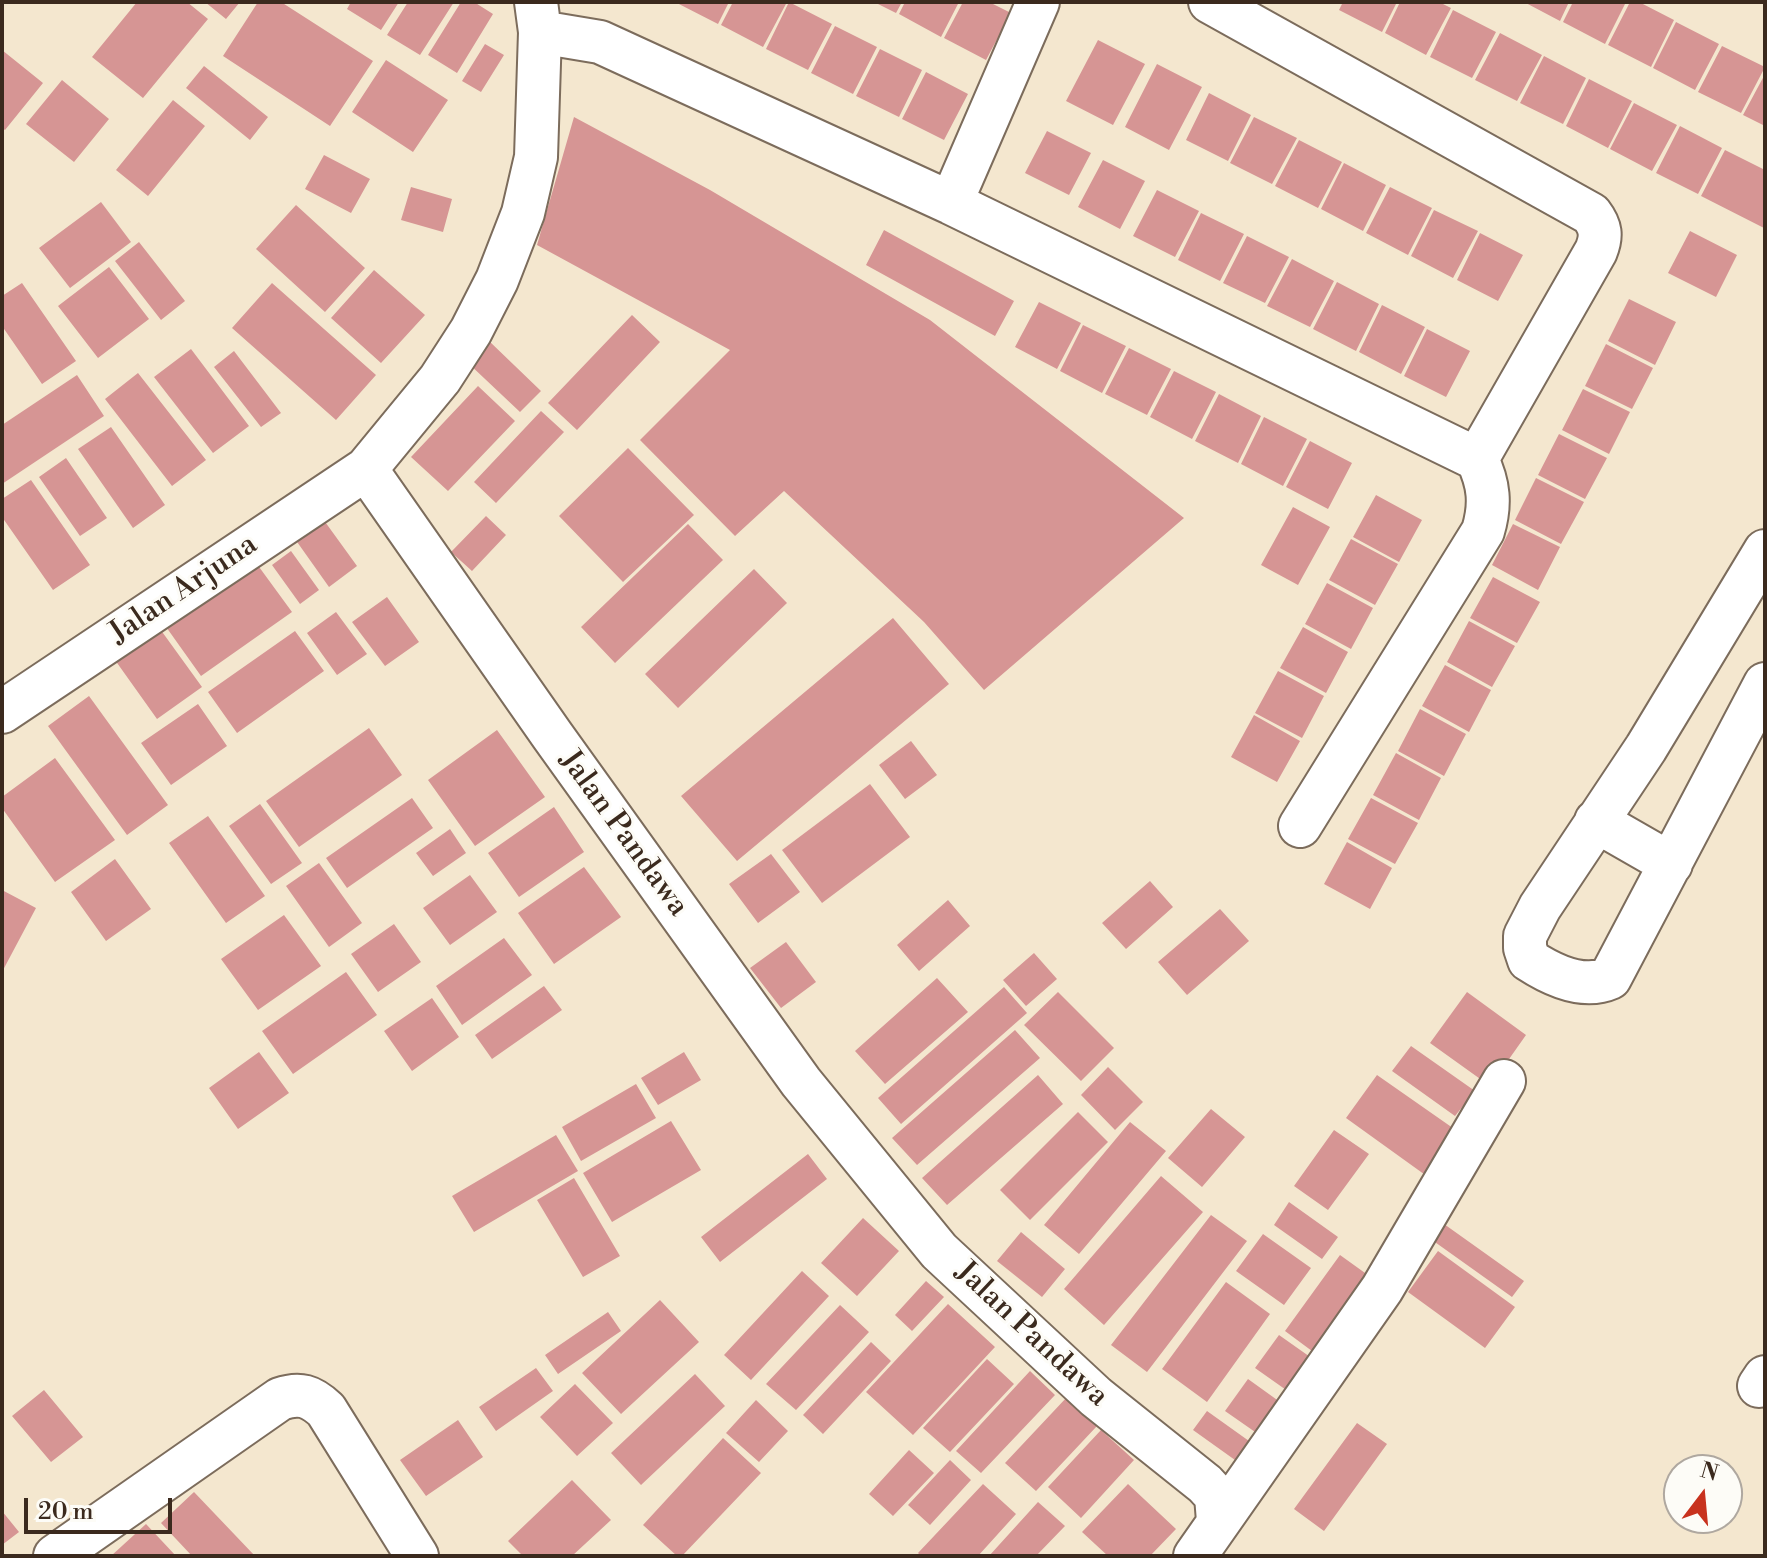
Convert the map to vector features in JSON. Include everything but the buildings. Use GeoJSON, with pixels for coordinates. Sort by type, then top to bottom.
{"type":"FeatureCollection","features":[{"type":"Feature","properties":{"kind":"street"},"geometry":{"type":"LineString","coordinates":[[951,203],[1038,2]]}},
{"type":"Feature","properties":{"kind":"street"},"geometry":{"type":"LineString","coordinates":[[1210,2],[1591,214],[1598,223],[1601,232],[1596,251],[1477,459]]}},
{"type":"Feature","properties":{"kind":"street"},"geometry":{"type":"LineString","coordinates":[[366,469],[440,379],[471,331],[497,280],[523,213],[536,157],[538,17],[600,42],[951,203],[1477,459],[1489,494],[1489,513],[1483,531],[1300,826]]}},
{"type":"Feature","properties":{"kind":"street","name":"Jalan Arjuna"},"geometry":{"type":"LineString","coordinates":[[2,712],[366,469]]}},
{"type":"Feature","properties":{"kind":"street","name":"Jalan Pandawa"},"geometry":{"type":"LineString","coordinates":[[366,469],[801,1082],[939,1251],[1096,1397],[1216,1496],[1207,1545]]}},
{"type":"Feature","properties":{"kind":"street"},"geometry":{"type":"LineString","coordinates":[[1765,551],[1646,748],[1540,907],[1525,936],[1529,960],[1578,983],[1599,983],[1610,978],[1765,684]]}},
{"type":"Feature","properties":{"kind":"street"},"geometry":{"type":"LineString","coordinates":[[1596,821],[1671,864]]}},
{"type":"Feature","properties":{"kind":"street"},"geometry":{"type":"LineString","coordinates":[[1207,1545],[1382,1289],[1504,1081]]}},
{"type":"Feature","properties":{"kind":"street"},"geometry":{"type":"LineString","coordinates":[[55,1556],[280,1399],[302,1395],[315,1400],[326,1410],[417,1556]]}}]}
